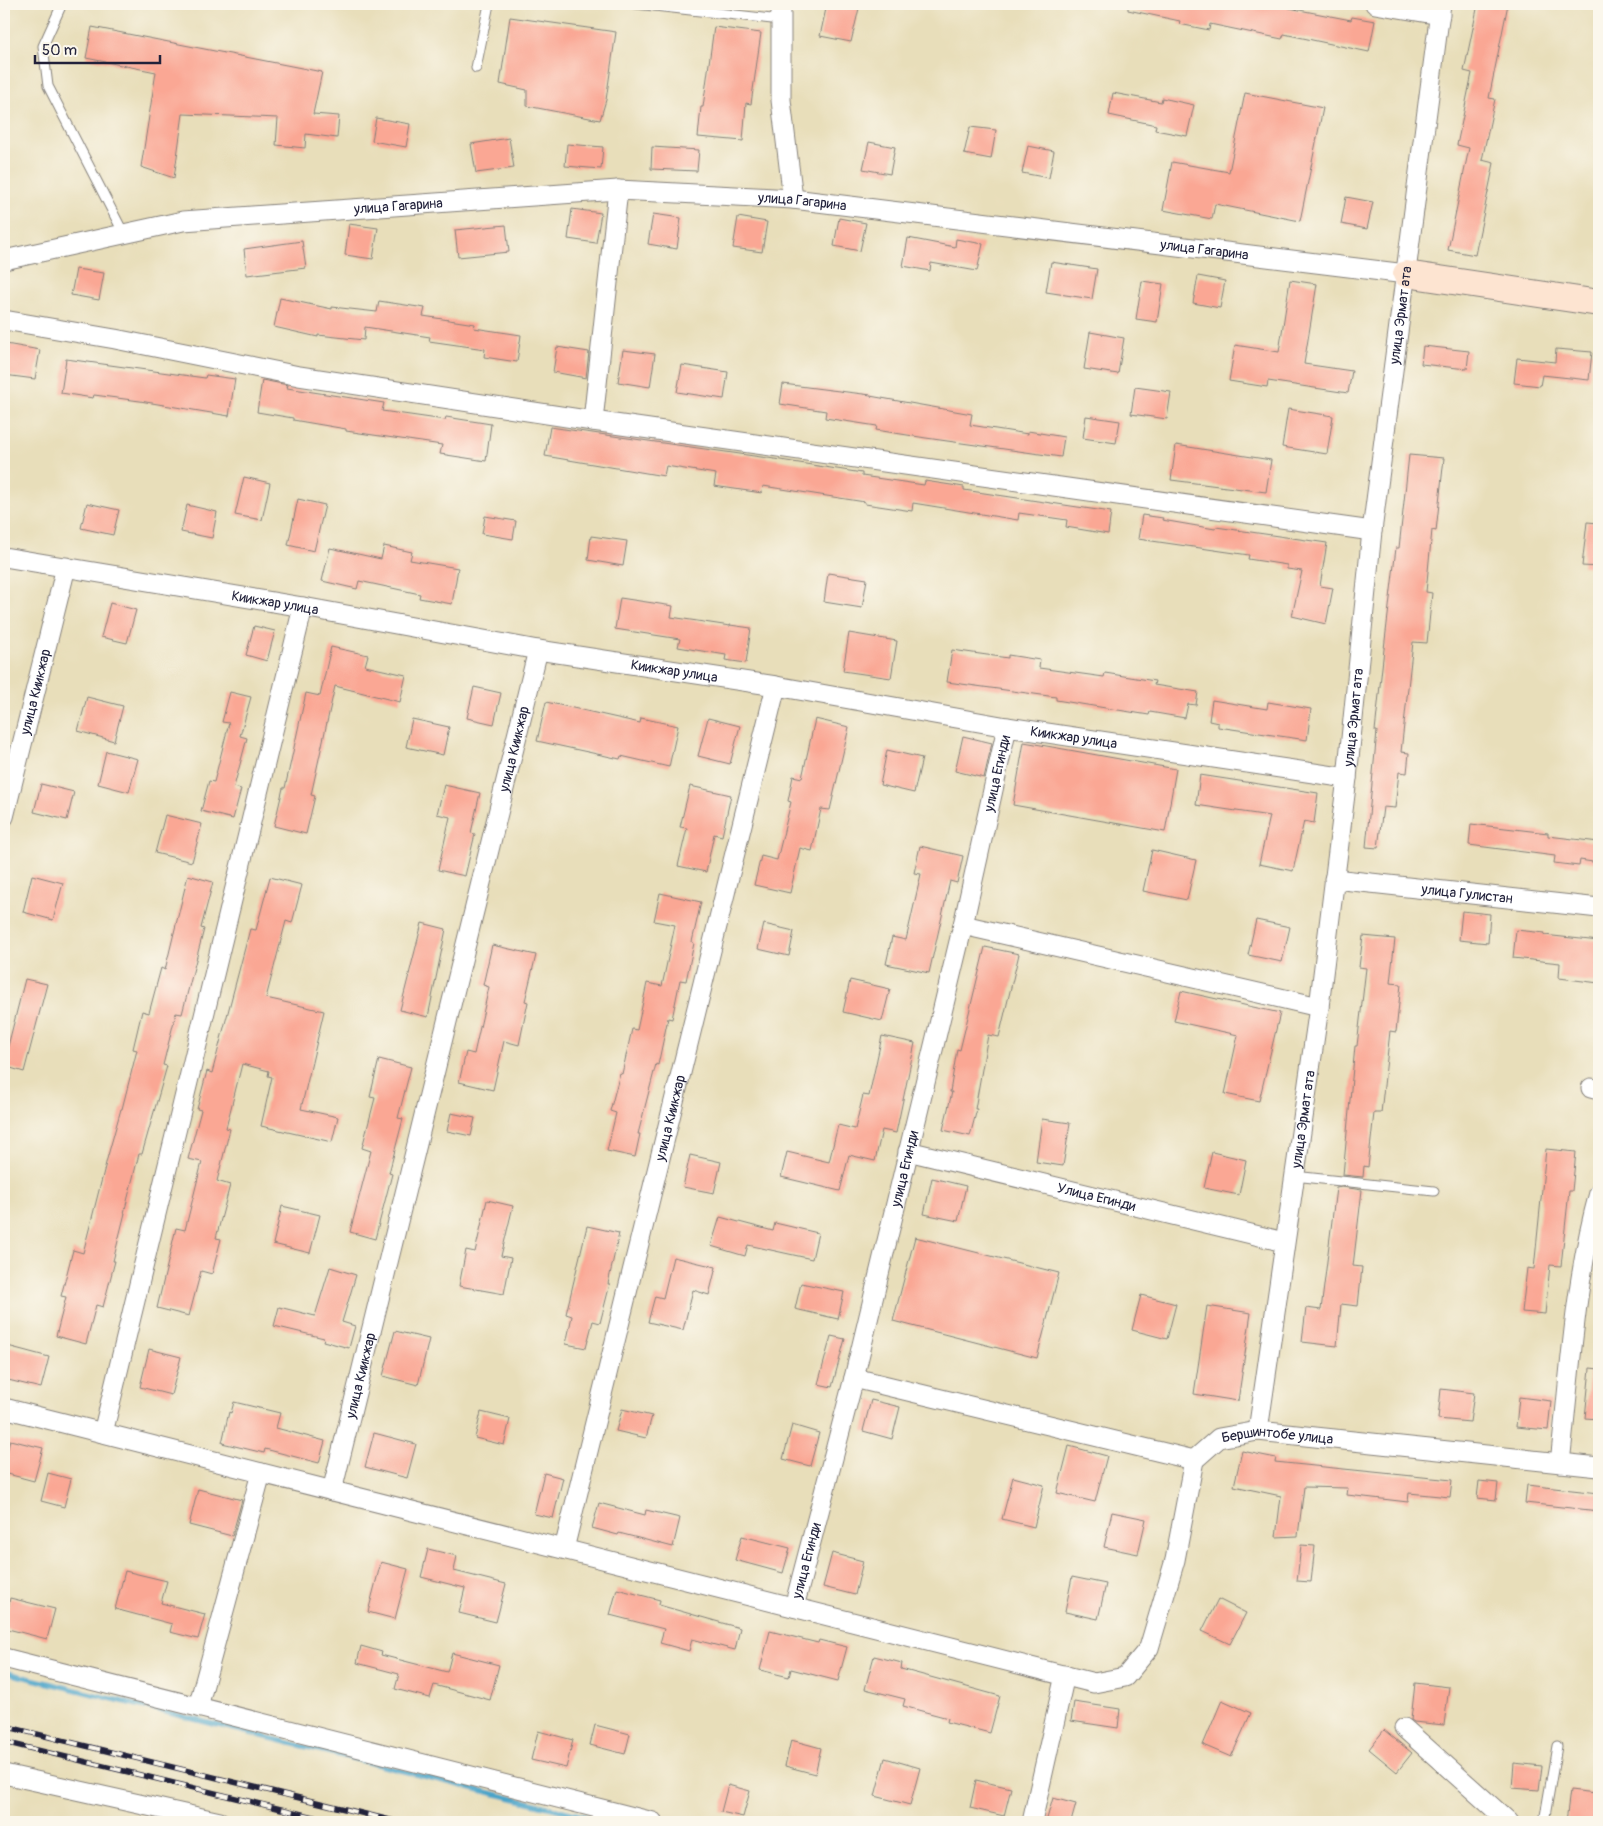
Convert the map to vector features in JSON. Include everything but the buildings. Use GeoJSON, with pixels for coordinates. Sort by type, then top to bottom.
{"type":"FeatureCollection","features":[{"type":"Feature","properties":{"kind":"street"},"geometry":{"type":"LineString","coordinates":[[1375,4],[1441,10]]}},
{"type":"Feature","properties":{"kind":"street","name":"улица Эрмат ата"},"geometry":{"type":"LineString","coordinates":[[1258,1431],[1319,1007],[1347,778],[1372,531],[1441,10]]}},
{"type":"Feature","properties":{"kind":"street"},"geometry":{"type":"LineString","coordinates":[[781,12],[781,100],[793,199]]}},
{"type":"Feature","properties":{"kind":"street","name":"улица Гагарина"},"geometry":{"type":"LineString","coordinates":[[4,260],[183,221],[618,190],[793,199],[1406,274],[1599,303]]}},
{"type":"Feature","properties":{"kind":"street"},"geometry":{"type":"LineString","coordinates":[[593,421],[618,190]]}},
{"type":"Feature","properties":{"kind":"street"},"geometry":{"type":"LineString","coordinates":[[4,320],[300,376],[593,421],[1372,531]]}},
{"type":"Feature","properties":{"kind":"street","name":"Киикжар улица"},"geometry":{"type":"LineString","coordinates":[[4,556],[538,650],[776,686],[1007,727],[1347,778]]}},
{"type":"Feature","properties":{"kind":"street","name":"улица Киикжар"},"geometry":{"type":"LineString","coordinates":[[4,817],[66,567]]}},
{"type":"Feature","properties":{"kind":"street"},"geometry":{"type":"LineString","coordinates":[[103,1433],[302,607]]}},
{"type":"Feature","properties":{"kind":"street","name":"улица Киикжар"},"geometry":{"type":"LineString","coordinates":[[332,1491],[538,650]]}},
{"type":"Feature","properties":{"kind":"street","name":"улица Киикжар"},"geometry":{"type":"LineString","coordinates":[[564,1549],[776,686]]}},
{"type":"Feature","properties":{"kind":"street","name":"улица Егинди"},"geometry":{"type":"LineString","coordinates":[[794,1607],[854,1378],[963,925],[1007,727]]}},
{"type":"Feature","properties":{"kind":"street","name":"улица Гулистан"},"geometry":{"type":"LineString","coordinates":[[1334,879],[1599,908]]}},
{"type":"Feature","properties":{"kind":"street"},"geometry":{"type":"LineString","coordinates":[[963,925],[1319,1007]]}},
{"type":"Feature","properties":{"kind":"street","name":"Улица Егинди"},"geometry":{"type":"LineString","coordinates":[[908,1152],[1284,1242]]}},
{"type":"Feature","properties":{"kind":"street"},"geometry":{"type":"LineString","coordinates":[[1560,1463],[1576,1322],[1599,1193]]}},
{"type":"Feature","properties":{"kind":"street"},"geometry":{"type":"LineString","coordinates":[[4,1408],[1094,1683],[1125,1677],[1149,1648],[1175,1560],[1194,1460],[854,1378]]}},
{"type":"Feature","properties":{"kind":"street","name":"Бершинтобе улица"},"geometry":{"type":"LineString","coordinates":[[1194,1460],[1218,1438],[1258,1431],[1599,1467]]}},
{"type":"Feature","properties":{"kind":"street"},"geometry":{"type":"LineString","coordinates":[[198,1708],[261,1473]]}},
{"type":"Feature","properties":{"kind":"street"},"geometry":{"type":"LineString","coordinates":[[4,1658],[653,1822]]}},
{"type":"Feature","properties":{"kind":"street"},"geometry":{"type":"LineString","coordinates":[[1032,1822],[1065,1675]]}},
{"type":"Feature","properties":{"kind":"street"},"geometry":{"type":"LineString","coordinates":[[1404,1728],[1510,1822]]}},
{"type":"Feature","properties":{"kind":"street"},"geometry":{"type":"LineString","coordinates":[[4,1774],[220,1822]]}},
{"type":"Feature","properties":{"kind":"lane"},"geometry":{"type":"LineString","coordinates":[[62,4],[43,46],[48,86],[124,234]]}},
{"type":"Feature","properties":{"kind":"lane"},"geometry":{"type":"LineString","coordinates":[[476,68],[489,4]]}},
{"type":"Feature","properties":{"kind":"lane"},"geometry":{"type":"LineString","coordinates":[[636,4],[781,12]]}},
{"type":"Feature","properties":{"kind":"lane"},"geometry":{"type":"LineString","coordinates":[[1294,1176],[1434,1191]]}},
{"type":"Feature","properties":{"kind":"lane"},"geometry":{"type":"LineString","coordinates":[[1544,1822],[1557,1746]]}},
{"type":"Feature","properties":{"kind":"waterway"},"geometry":{"type":"LineString","coordinates":[[4,1672],[608,1822]]}},
{"type":"Feature","properties":{"kind":"railway"},"geometry":{"type":"LineString","coordinates":[[4,1726],[398,1822]]}},
{"type":"Feature","properties":{"kind":"railway"},"geometry":{"type":"LineString","coordinates":[[4,1742],[335,1822]]}}]}
